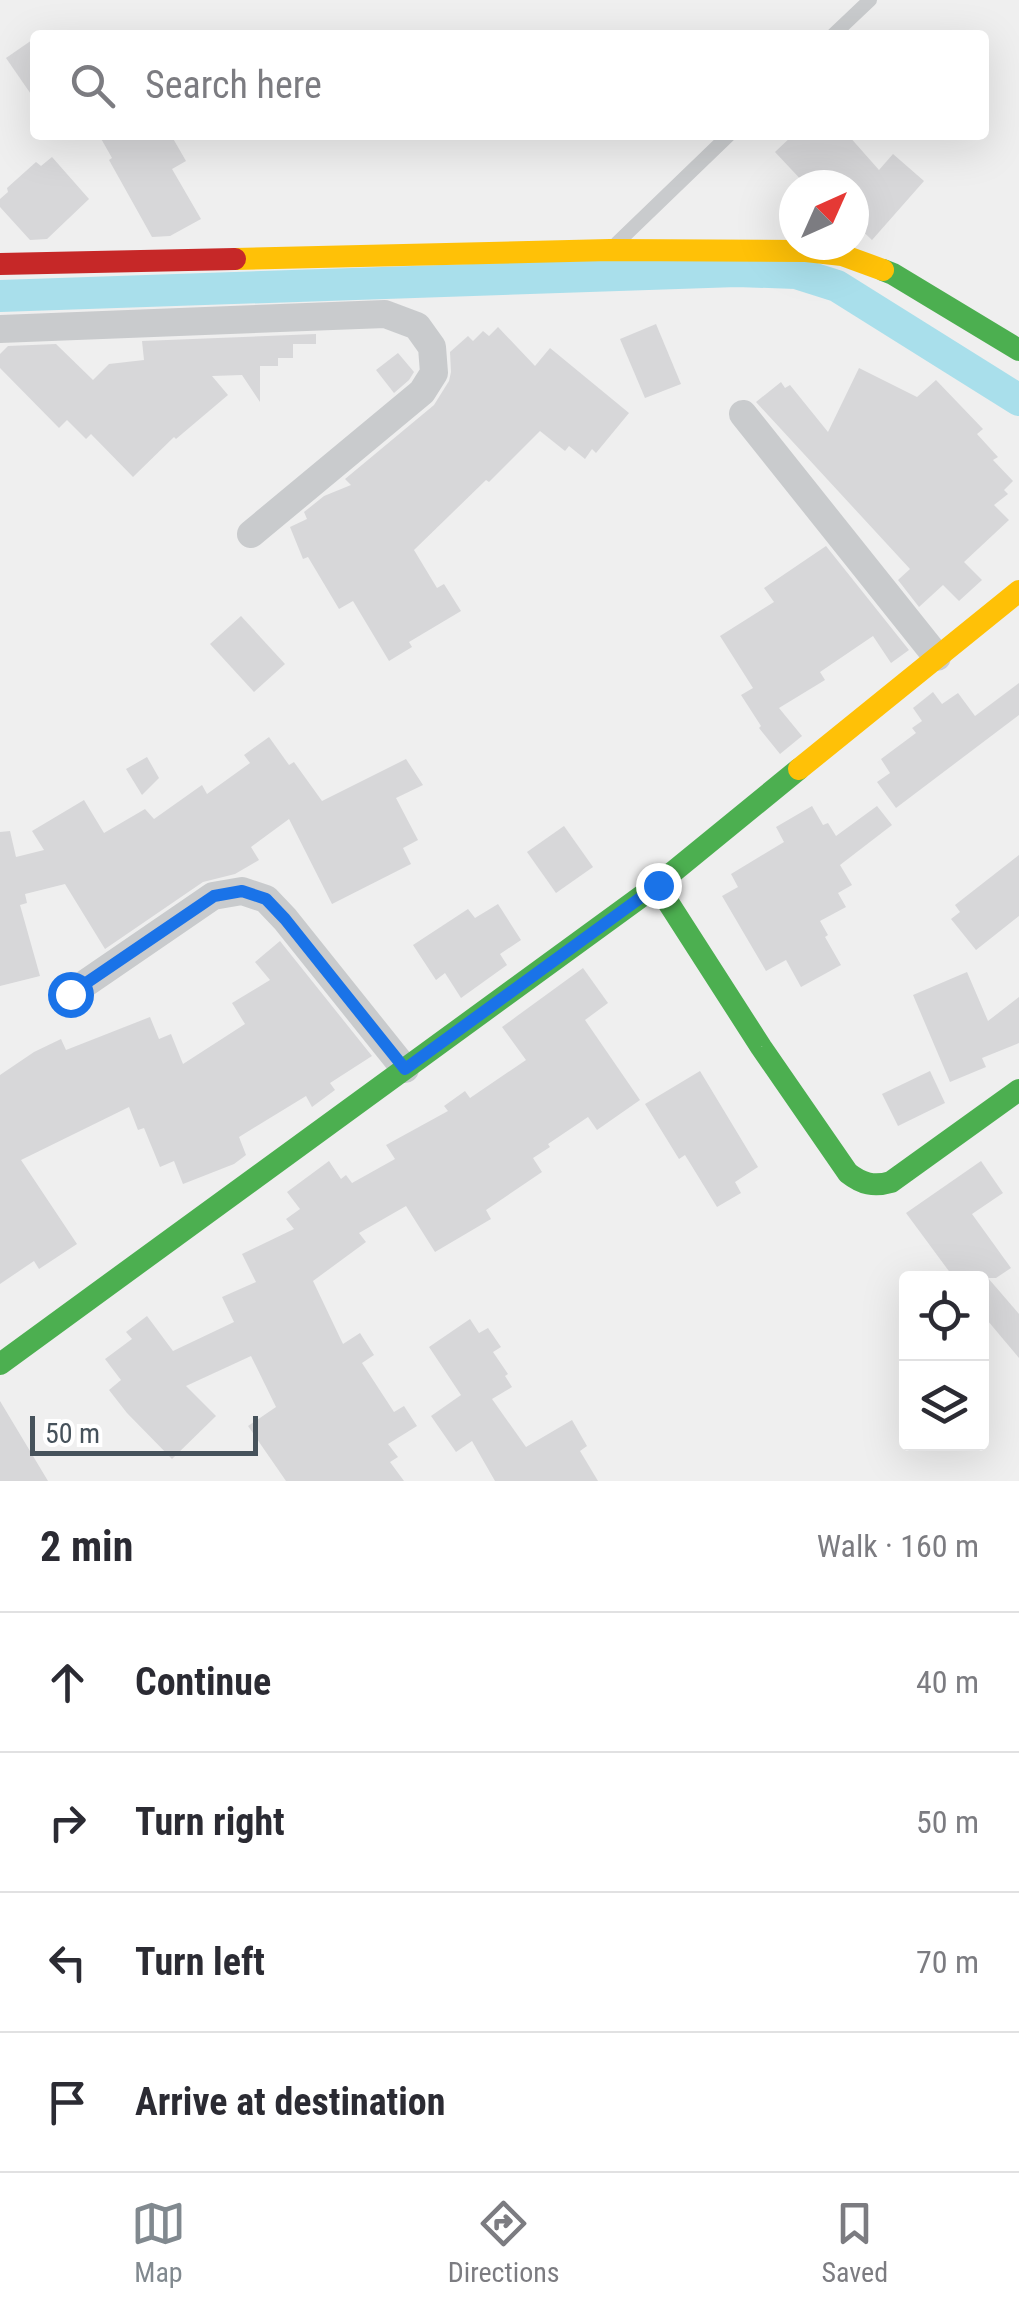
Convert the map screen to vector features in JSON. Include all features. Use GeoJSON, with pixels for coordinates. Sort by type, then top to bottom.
{"type":"FeatureCollection","features":[{"type":"Feature","properties":{"kind":"street"},"geometry":{"type":"LineString","coordinates":[[0,264],[610,250],[806,250],[842,255],[893,274],[1019,350]]}},
{"type":"Feature","properties":{"kind":"street"},"geometry":{"type":"LineString","coordinates":[[0,329],[385,314],[417,326],[432,346],[434,360],[434,373],[422,392],[252,534]]}},
{"type":"Feature","properties":{"kind":"street"},"geometry":{"type":"LineString","coordinates":[[744,414],[938,657]]}},
{"type":"Feature","properties":{"kind":"street"},"geometry":{"type":"LineString","coordinates":[[0,1364],[658,885],[1019,591]]}},
{"type":"Feature","properties":{"kind":"street"},"geometry":{"type":"LineString","coordinates":[[658,885],[761,1047],[848,1173],[860,1184],[876,1187],[891,1182],[1019,1090]]}},
{"type":"Feature","properties":{"kind":"street"},"geometry":{"type":"LineString","coordinates":[[70,994],[214,896],[242,891],[266,899],[285,919],[405,1069]]}},
{"type":"Feature","properties":{"kind":"lane"},"geometry":{"type":"LineString","coordinates":[[837,30],[870,0]]}},
{"type":"Feature","properties":{"kind":"lane"},"geometry":{"type":"LineString","coordinates":[[610,250],[723,140]]}},
{"type":"Feature","properties":{"kind":"building"},"geometry":{"type":"Polygon","coordinates":[[[30,41],[30,93],[6,58],[30,41]]]}},
{"type":"Feature","properties":{"kind":"building"},"geometry":{"type":"Polygon","coordinates":[[[102,140],[174,140],[186,161],[172,169],[201,219],[170,236],[152,237],[109,160],[112,158],[102,140]]]}},
{"type":"Feature","properties":{"kind":"building"},"geometry":{"type":"Polygon","coordinates":[[[788,140],[852,140],[879,170],[893,154],[924,181],[872,240],[869,170],[792,170],[775,152],[788,140]]]}},
{"type":"Feature","properties":{"kind":"building"},"geometry":{"type":"Polygon","coordinates":[[[52,157],[89,199],[47,239],[30,240],[0,207],[0,199],[36,162],[41,166],[52,157]]]}},
{"type":"Feature","properties":{"kind":"building"},"geometry":{"type":"Polygon","coordinates":[[[656,324],[681,384],[645,398],[620,339],[656,324]]]}},
{"type":"Feature","properties":{"kind":"building"},"geometry":{"type":"Polygon","coordinates":[[[498,327],[535,366],[550,348],[629,413],[596,453],[592,449],[585,459],[569,446],[565,451],[540,431],[414,550],[437,588],[444,584],[461,611],[409,642],[412,647],[389,661],[353,601],[339,609],[308,557],[303,559],[290,527],[307,519],[304,512],[324,496],[351,485],[345,479],[434,405],[449,381],[450,352],[468,336],[473,341],[483,331],[489,336],[498,327]]]}},
{"type":"Feature","properties":{"kind":"building"},"geometry":{"type":"Polygon","coordinates":[[[316,334],[316,344],[293,344],[293,358],[278,358],[278,366],[260,366],[260,402],[242,375],[212,376],[228,395],[174,437],[133,477],[91,434],[86,439],[67,420],[59,428],[0,368],[0,354],[8,346],[56,344],[93,380],[109,364],[144,360],[142,341],[316,334]]]}},
{"type":"Feature","properties":{"kind":"building"},"geometry":{"type":"Polygon","coordinates":[[[398,353],[414,372],[394,393],[376,370],[398,353]]]}},
{"type":"Feature","properties":{"kind":"building"},"geometry":{"type":"Polygon","coordinates":[[[859,368],[917,397],[936,380],[983,429],[977,434],[998,457],[993,460],[1013,481],[1004,490],[1008,494],[994,505],[1009,520],[964,562],[982,580],[959,601],[943,585],[919,607],[898,580],[910,569],[756,402],[781,382],[785,388],[790,385],[828,432],[859,368]]]}},
{"type":"Feature","properties":{"kind":"building"},"geometry":{"type":"Polygon","coordinates":[[[826,546],[909,650],[891,663],[873,636],[820,672],[825,680],[779,708],[802,736],[780,754],[759,728],[741,695],[753,688],[720,636],[774,602],[764,588],[826,546]]]}},
{"type":"Feature","properties":{"kind":"building"},"geometry":{"type":"Polygon","coordinates":[[[241,616],[285,664],[254,692],[210,644],[241,616]]]}},
{"type":"Feature","properties":{"kind":"building"},"geometry":{"type":"Polygon","coordinates":[[[1019,683],[1019,715],[896,808],[877,782],[890,773],[881,759],[916,733],[912,728],[922,721],[913,708],[933,692],[942,704],[958,693],[975,716],[1019,683]]]}},
{"type":"Feature","properties":{"kind":"building"},"geometry":{"type":"Polygon","coordinates":[[[269,737],[289,765],[294,762],[322,801],[406,759],[423,785],[396,798],[418,840],[403,848],[411,864],[332,904],[289,819],[251,847],[259,860],[235,874],[203,882],[105,949],[65,884],[25,894],[27,903],[20,905],[40,976],[0,986],[0,832],[10,831],[16,857],[44,850],[32,831],[84,800],[104,833],[145,809],[154,819],[202,785],[207,794],[250,763],[244,755],[269,737]]]}},
{"type":"Feature","properties":{"kind":"building"},"geometry":{"type":"Polygon","coordinates":[[[147,757],[159,778],[142,795],[126,769],[147,757]]]}},
{"type":"Feature","properties":{"kind":"building"},"geometry":{"type":"Polygon","coordinates":[[[812,806],[823,825],[828,823],[836,836],[877,806],[892,825],[840,865],[852,885],[838,893],[846,907],[820,921],[841,965],[801,987],[786,960],[766,971],[722,896],[738,887],[731,874],[784,842],[776,827],[812,806]]]}},
{"type":"Feature","properties":{"kind":"building"},"geometry":{"type":"Polygon","coordinates":[[[564,826],[593,867],[556,893],[527,852],[564,826]]]}},
{"type":"Feature","properties":{"kind":"building"},"geometry":{"type":"Polygon","coordinates":[[[1019,855],[1019,916],[976,950],[951,919],[960,912],[955,905],[1019,855]]]}},
{"type":"Feature","properties":{"kind":"building"},"geometry":{"type":"Polygon","coordinates":[[[498,904],[521,940],[500,954],[507,965],[461,998],[445,973],[436,980],[413,945],[468,909],[475,918],[498,904]]]}},
{"type":"Feature","properties":{"kind":"building"},"geometry":{"type":"Polygon","coordinates":[[[280,941],[372,1056],[330,1083],[335,1090],[312,1107],[306,1096],[239,1137],[246,1155],[234,1164],[183,1184],[174,1161],[160,1167],[144,1128],[138,1130],[129,1107],[21,1160],[77,1244],[39,1269],[34,1261],[0,1284],[0,1075],[61,1039],[66,1050],[150,1017],[159,1039],[171,1034],[183,1064],[245,1024],[232,1003],[270,980],[255,962],[280,941]]]}},
{"type":"Feature","properties":{"kind":"building"},"geometry":{"type":"Polygon","coordinates":[[[583,968],[608,1003],[585,1020],[640,1100],[597,1130],[588,1117],[548,1144],[550,1147],[533,1158],[542,1172],[486,1210],[491,1219],[435,1252],[406,1206],[359,1233],[366,1242],[313,1281],[343,1344],[360,1333],[374,1355],[362,1363],[394,1412],[404,1406],[417,1426],[388,1444],[398,1457],[390,1462],[404,1481],[286,1481],[248,1426],[276,1407],[251,1356],[186,1386],[216,1416],[172,1459],[109,1390],[121,1380],[105,1359],[132,1339],[126,1332],[147,1316],[173,1351],[234,1322],[222,1297],[256,1282],[242,1254],[294,1229],[286,1219],[300,1209],[287,1192],[329,1161],[341,1179],[346,1175],[352,1183],[395,1159],[386,1145],[448,1111],[444,1106],[465,1091],[470,1098],[526,1060],[502,1027],[583,968]]]}},
{"type":"Feature","properties":{"kind":"building"},"geometry":{"type":"Polygon","coordinates":[[[967,972],[988,1021],[1019,997],[1019,1043],[982,1058],[986,1067],[950,1082],[913,995],[967,972]]]}},
{"type":"Feature","properties":{"kind":"building"},"geometry":{"type":"Polygon","coordinates":[[[700,1071],[758,1167],[735,1182],[741,1193],[717,1207],[685,1155],[679,1159],[645,1104],[700,1071]]]}},
{"type":"Feature","properties":{"kind":"building"},"geometry":{"type":"Polygon","coordinates":[[[930,1071],[945,1103],[898,1126],[882,1094],[930,1071]]]}},
{"type":"Feature","properties":{"kind":"building"},"geometry":{"type":"Polygon","coordinates":[[[981,1161],[1003,1193],[972,1214],[1011,1268],[996,1278],[989,1278],[989,1271],[949,1271],[906,1213],[981,1161]]]}},
{"type":"Feature","properties":{"kind":"building"},"geometry":{"type":"Polygon","coordinates":[[[989,1279],[1019,1314],[1019,1358],[989,1322],[989,1279]]]}},
{"type":"Feature","properties":{"kind":"building"},"geometry":{"type":"Polygon","coordinates":[[[470,1319],[479,1333],[488,1328],[501,1347],[493,1352],[512,1387],[492,1399],[526,1447],[572,1420],[587,1446],[580,1451],[598,1481],[495,1481],[472,1441],[456,1452],[431,1416],[461,1395],[429,1347],[470,1319]]]}},
{"type":"Feature","properties":{"kind":"building"},"geometry":{"type":"Polygon","coordinates":[[[0,1401],[48,1481],[0,1481],[0,1401]]]}},
{"type":"Feature","properties":{"kind":"waterway"},"geometry":{"type":"LineString","coordinates":[[0,296],[737,271],[796,273],[837,286],[1019,400]]}},
{"type":"Feature","properties":{"kind":"traffic: fast"},"geometry":{"type":"LineString","coordinates":[[883,270],[1019,350]]}},
{"type":"Feature","properties":{"kind":"traffic: fast"},"geometry":{"type":"LineString","coordinates":[[0,1364],[657,885],[799,769]]}},
{"type":"Feature","properties":{"kind":"traffic: fast"},"geometry":{"type":"LineString","coordinates":[[657,885],[761,1047],[848,1173],[858,1180],[868,1184],[891,1182],[1019,1090]]}},
{"type":"Feature","properties":{"kind":"traffic: slow"},"geometry":{"type":"LineString","coordinates":[[235,259],[610,250],[806,251],[842,255],[883,270]]}},
{"type":"Feature","properties":{"kind":"traffic: slow"},"geometry":{"type":"LineString","coordinates":[[799,769],[1019,591]]}},
{"type":"Feature","properties":{"kind":"traffic: jam"},"geometry":{"type":"LineString","coordinates":[[0,264],[235,259]]}},
{"type":"Feature","properties":{"kind":"route"},"geometry":{"type":"LineString","coordinates":[[70,994],[214,896],[242,891],[266,899],[285,919],[405,1069],[658,885]]}}]}
